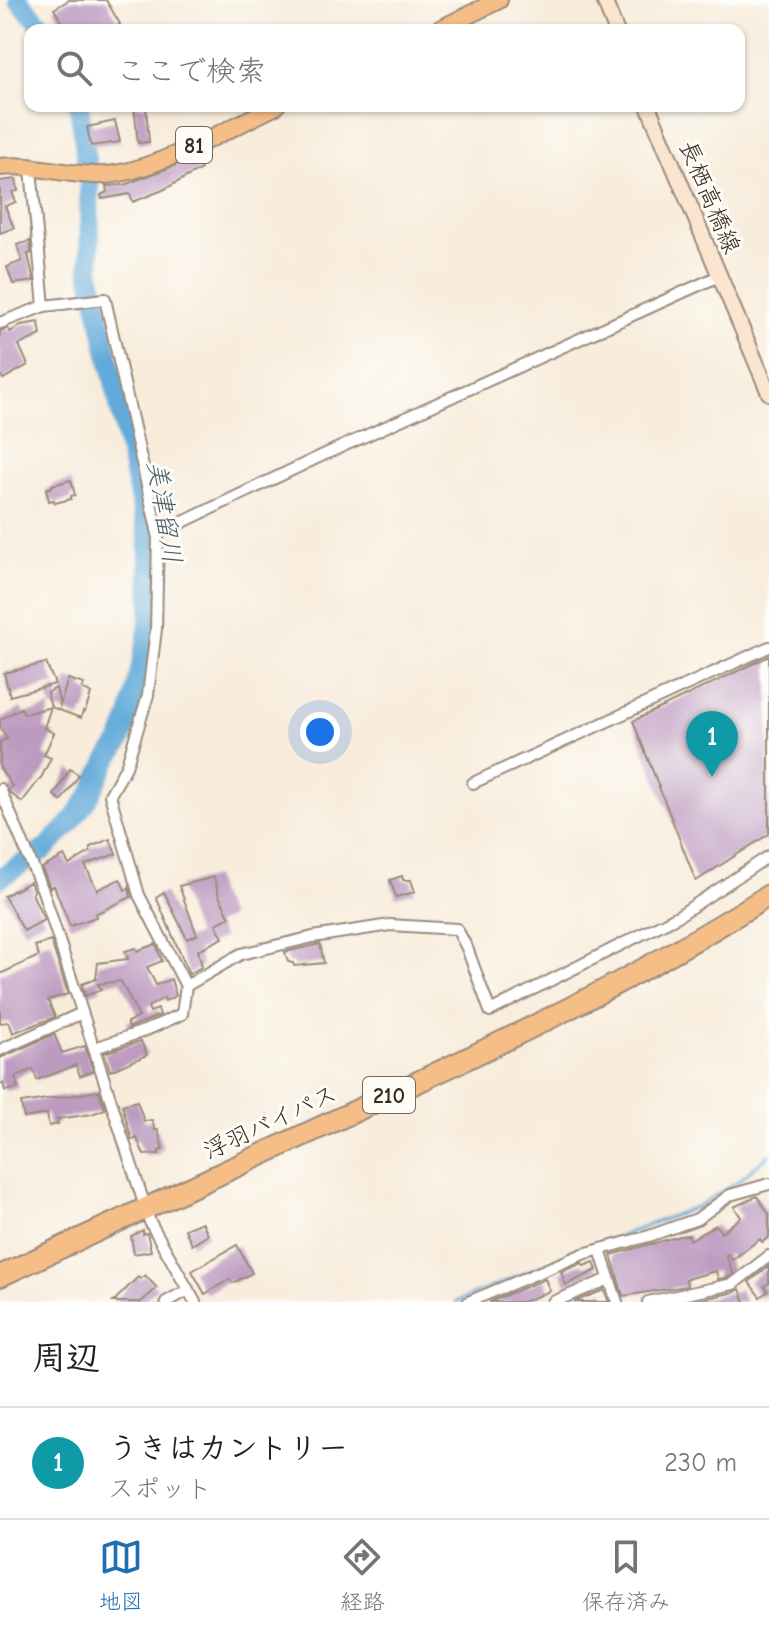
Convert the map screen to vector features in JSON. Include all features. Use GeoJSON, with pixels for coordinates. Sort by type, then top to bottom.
{"type":"FeatureCollection","features":[{"type":"Feature","properties":{"kind":"highway","name":"浮羽バイパス"},"geometry":{"type":"LineString","coordinates":[[0,1276],[504,1042],[696,942],[769,895]]}},
{"type":"Feature","properties":{"kind":"main road"},"geometry":{"type":"LineString","coordinates":[[450,24],[499,0]]}},
{"type":"Feature","properties":{"kind":"main road"},"geometry":{"type":"LineString","coordinates":[[604,0],[614,24]]}},
{"type":"Feature","properties":{"kind":"main road","name":"81"},"geometry":{"type":"LineString","coordinates":[[0,167],[108,175],[175,154],[263,112]]}},
{"type":"Feature","properties":{"kind":"main road","name":"長栖高橋線"},"geometry":{"type":"LineString","coordinates":[[651,112],[769,393]]}},
{"type":"Feature","properties":{"kind":"street"},"geometry":{"type":"LineString","coordinates":[[31,169],[44,306]]}},
{"type":"Feature","properties":{"kind":"street"},"geometry":{"type":"LineString","coordinates":[[158,534],[321,456],[719,276]]}},
{"type":"Feature","properties":{"kind":"street"},"geometry":{"type":"LineString","coordinates":[[0,323],[44,306],[105,299],[158,534],[156,629],[148,695],[126,767],[110,795],[139,895],[186,986],[182,1014],[95,1048]]}},
{"type":"Feature","properties":{"kind":"street"},"geometry":{"type":"LineString","coordinates":[[473,783],[769,647]]}},
{"type":"Feature","properties":{"kind":"street"},"geometry":{"type":"LineString","coordinates":[[0,789],[43,891],[150,1222],[195,1302]]}},
{"type":"Feature","properties":{"kind":"street"},"geometry":{"type":"LineString","coordinates":[[186,986],[241,954],[313,937],[390,925],[457,929],[490,1011],[678,916],[769,856]]}},
{"type":"Feature","properties":{"kind":"street"},"geometry":{"type":"LineString","coordinates":[[0,1050],[82,1013]]}},
{"type":"Feature","properties":{"kind":"street"},"geometry":{"type":"LineString","coordinates":[[468,1302],[600,1250],[697,1219],[730,1195],[769,1184]]}},
{"type":"Feature","properties":{"kind":"street"},"geometry":{"type":"LineString","coordinates":[[600,1250],[617,1302]]}},
{"type":"Feature","properties":{"kind":"street"},"geometry":{"type":"LineString","coordinates":[[648,1302],[733,1284],[769,1256]]}},
{"type":"Feature","properties":{"kind":"street"},"geometry":{"type":"LineString","coordinates":[[553,1302],[609,1279]]}},
{"type":"Feature","properties":{"kind":"street"},"geometry":{"type":"LineString","coordinates":[[166,1302],[188,1290]]}},
{"type":"Feature","properties":{"kind":"building"},"geometry":{"type":"Polygon","coordinates":[[[69,0],[106,0],[120,24],[63,24],[54,9],[69,0]]]}},
{"type":"Feature","properties":{"kind":"building"},"geometry":{"type":"Polygon","coordinates":[[[135,112],[146,112],[149,142],[138,143],[135,112]]]}},
{"type":"Feature","properties":{"kind":"building"},"geometry":{"type":"Polygon","coordinates":[[[115,121],[120,142],[91,146],[87,127],[115,121]]]}},
{"type":"Feature","properties":{"kind":"building"},"geometry":{"type":"Polygon","coordinates":[[[195,158],[201,169],[163,190],[133,202],[130,194],[102,199],[101,195],[107,192],[106,186],[124,185],[195,158]]]}},
{"type":"Feature","properties":{"kind":"building"},"geometry":{"type":"Polygon","coordinates":[[[16,179],[18,191],[12,192],[16,202],[5,206],[14,228],[0,233],[0,181],[16,179]]]}},
{"type":"Feature","properties":{"kind":"building"},"geometry":{"type":"Polygon","coordinates":[[[30,241],[31,253],[28,254],[34,281],[13,284],[7,267],[22,261],[17,245],[30,241]]]}},
{"type":"Feature","properties":{"kind":"building"},"geometry":{"type":"Polygon","coordinates":[[[39,322],[41,335],[19,345],[28,365],[3,379],[0,373],[0,331],[8,328],[10,332],[21,325],[39,322]]]}},
{"type":"Feature","properties":{"kind":"building"},"geometry":{"type":"Polygon","coordinates":[[[71,480],[75,495],[71,499],[55,503],[54,500],[49,501],[46,489],[71,480]]]}},
{"type":"Feature","properties":{"kind":"building"},"geometry":{"type":"Polygon","coordinates":[[[769,656],[769,834],[696,881],[633,721],[769,656]]]}},
{"type":"Feature","properties":{"kind":"building"},"geometry":{"type":"Polygon","coordinates":[[[46,663],[55,684],[10,696],[4,673],[46,663]]]}},
{"type":"Feature","properties":{"kind":"building"},"geometry":{"type":"Polygon","coordinates":[[[68,679],[84,684],[82,688],[91,694],[81,718],[51,707],[47,693],[56,688],[60,705],[68,679]]]}},
{"type":"Feature","properties":{"kind":"building"},"geometry":{"type":"Polygon","coordinates":[[[51,707],[44,728],[54,733],[44,755],[51,758],[22,802],[10,793],[12,786],[0,768],[0,742],[7,739],[0,727],[0,720],[21,708],[24,714],[51,707]]]}},
{"type":"Feature","properties":{"kind":"building"},"geometry":{"type":"Polygon","coordinates":[[[70,769],[79,775],[61,801],[54,795],[70,769]]]}},
{"type":"Feature","properties":{"kind":"building"},"geometry":{"type":"Polygon","coordinates":[[[110,839],[116,854],[85,865],[97,890],[120,879],[125,890],[129,888],[131,897],[95,914],[96,917],[70,926],[54,886],[50,888],[42,868],[64,856],[69,865],[90,852],[90,847],[110,839]]]}},
{"type":"Feature","properties":{"kind":"building"},"geometry":{"type":"Polygon","coordinates":[[[402,876],[403,880],[411,880],[415,892],[396,897],[390,880],[402,876]]]}},
{"type":"Feature","properties":{"kind":"building"},"geometry":{"type":"Polygon","coordinates":[[[214,877],[219,896],[230,917],[216,924],[223,938],[198,950],[202,967],[189,974],[156,897],[164,892],[187,939],[197,935],[179,886],[214,877]]]}},
{"type":"Feature","properties":{"kind":"building"},"geometry":{"type":"Polygon","coordinates":[[[30,882],[44,920],[24,931],[4,896],[30,882]]]}},
{"type":"Feature","properties":{"kind":"building"},"geometry":{"type":"Polygon","coordinates":[[[51,941],[68,994],[48,1000],[55,1017],[13,1033],[9,1022],[0,1023],[0,974],[39,956],[35,946],[51,941]]]}},
{"type":"Feature","properties":{"kind":"building"},"geometry":{"type":"Polygon","coordinates":[[[156,944],[162,961],[147,967],[156,985],[171,979],[176,996],[165,1001],[164,998],[148,1007],[150,1012],[158,1009],[160,1015],[129,1028],[127,1022],[139,1017],[121,981],[98,984],[101,990],[85,996],[82,984],[96,979],[98,963],[128,959],[125,951],[136,948],[137,951],[156,944]]]}},
{"type":"Feature","properties":{"kind":"building"},"geometry":{"type":"Polygon","coordinates":[[[320,944],[324,963],[294,966],[288,962],[285,952],[320,944]]]}},
{"type":"Feature","properties":{"kind":"building"},"geometry":{"type":"Polygon","coordinates":[[[54,1034],[62,1053],[85,1046],[93,1071],[80,1076],[76,1065],[37,1080],[33,1069],[15,1077],[18,1088],[5,1091],[3,1083],[0,1084],[0,1058],[54,1034]]]}},
{"type":"Feature","properties":{"kind":"building"},"geometry":{"type":"Polygon","coordinates":[[[141,1041],[147,1055],[110,1071],[104,1053],[141,1041]]]}},
{"type":"Feature","properties":{"kind":"building"},"geometry":{"type":"Polygon","coordinates":[[[99,1091],[105,1109],[92,1114],[57,1119],[58,1124],[49,1126],[47,1114],[24,1118],[21,1103],[99,1091]]]}},
{"type":"Feature","properties":{"kind":"building"},"geometry":{"type":"Polygon","coordinates":[[[137,1101],[144,1121],[152,1120],[155,1130],[158,1130],[163,1149],[159,1154],[144,1155],[137,1138],[132,1140],[122,1105],[137,1101]]]}},
{"type":"Feature","properties":{"kind":"building"},"geometry":{"type":"Polygon","coordinates":[[[757,1196],[769,1214],[769,1237],[762,1242],[760,1239],[732,1260],[726,1255],[733,1274],[730,1277],[718,1279],[716,1271],[686,1279],[687,1286],[623,1296],[611,1255],[680,1236],[689,1235],[690,1240],[716,1225],[721,1233],[741,1217],[734,1207],[757,1196]]]}},
{"type":"Feature","properties":{"kind":"building"},"geometry":{"type":"Polygon","coordinates":[[[202,1222],[208,1235],[192,1245],[185,1229],[202,1222]]]}},
{"type":"Feature","properties":{"kind":"building"},"geometry":{"type":"Polygon","coordinates":[[[143,1230],[143,1234],[147,1233],[151,1251],[134,1254],[131,1236],[143,1230]]]}},
{"type":"Feature","properties":{"kind":"building"},"geometry":{"type":"Polygon","coordinates":[[[237,1245],[252,1273],[233,1283],[230,1279],[205,1294],[192,1271],[237,1245]]]}},
{"type":"Feature","properties":{"kind":"building"},"geometry":{"type":"Polygon","coordinates":[[[594,1262],[597,1270],[566,1285],[561,1272],[582,1263],[584,1266],[594,1262]]]}},
{"type":"Feature","properties":{"kind":"building"},"geometry":{"type":"Polygon","coordinates":[[[769,1266],[769,1283],[764,1286],[768,1291],[760,1297],[749,1282],[769,1266]]]}},
{"type":"Feature","properties":{"kind":"building"},"geometry":{"type":"Polygon","coordinates":[[[145,1275],[157,1288],[141,1302],[113,1302],[138,1277],[140,1279],[145,1275]]]}},
{"type":"Feature","properties":{"kind":"building"},"geometry":{"type":"Polygon","coordinates":[[[545,1279],[550,1291],[523,1302],[489,1302],[545,1279]]]}},
{"type":"Feature","properties":{"kind":"building"},"geometry":{"type":"Polygon","coordinates":[[[740,1289],[745,1302],[689,1302],[735,1292],[740,1289]]]}},
{"type":"Feature","properties":{"kind":"building"},"geometry":{"type":"Polygon","coordinates":[[[604,1290],[609,1302],[574,1302],[604,1290]]]}},
{"type":"Feature","properties":{"kind":"waterway","name":"美津留川"},"geometry":{"type":"LineString","coordinates":[[18,0],[40,24]]}},
{"type":"Feature","properties":{"kind":"waterway","name":"美津留川"},"geometry":{"type":"LineString","coordinates":[[0,878],[45,849],[69,825],[91,794],[120,742],[130,717],[151,605],[148,537],[90,272],[89,180],[80,112]]}},
{"type":"Feature","properties":{"kind":"waterway"},"geometry":{"type":"LineString","coordinates":[[597,1245],[698,1206],[736,1183],[769,1155]]}},
{"type":"Feature","properties":{"kind":"waterway"},"geometry":{"type":"LineString","coordinates":[[456,1302],[556,1260]]}},
{"type":"Feature","properties":{"kind":"place","name":"うきはカントリー"},"geometry":{"type":"Point","coordinates":[712,777]}}]}
